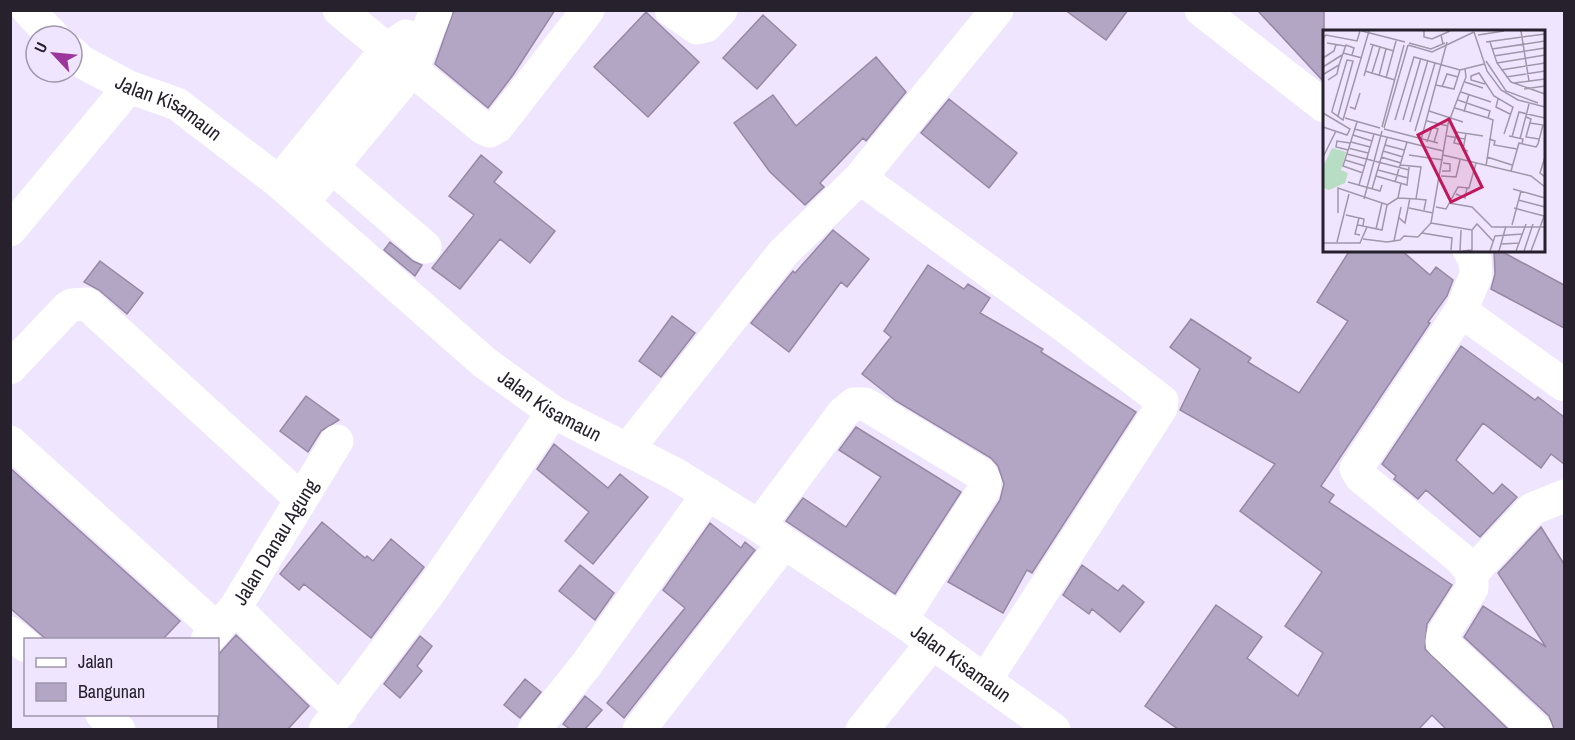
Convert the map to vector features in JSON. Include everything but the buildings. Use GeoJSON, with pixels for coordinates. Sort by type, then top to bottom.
{"type":"FeatureCollection","features":[{"type":"Feature","properties":{"kind":"street"},"geometry":{"type":"LineString","coordinates":[[28,10],[41,24]]}},
{"type":"Feature","properties":{"kind":"street"},"geometry":{"type":"LineString","coordinates":[[339,10],[483,128],[490,131],[497,127],[588,10]]}},
{"type":"Feature","properties":{"kind":"street"},"geometry":{"type":"LineString","coordinates":[[671,10],[697,28],[706,26],[721,10]]}},
{"type":"Feature","properties":{"kind":"street"},"geometry":{"type":"LineString","coordinates":[[627,450],[783,253],[860,178],[997,10]]}},
{"type":"Feature","properties":{"kind":"street"},"geometry":{"type":"LineString","coordinates":[[1201,10],[1323,105]]}},
{"type":"Feature","properties":{"kind":"street"},"geometry":{"type":"LineString","coordinates":[[291,192],[387,49],[434,14]]}},
{"type":"Feature","properties":{"kind":"street"},"geometry":{"type":"LineString","coordinates":[[291,192],[332,167],[412,70],[434,14]]}},
{"type":"Feature","properties":{"kind":"street","name":"Jalan Kisamaun"},"geometry":{"type":"LineString","coordinates":[[84,63],[129,87],[177,104],[291,192],[485,363],[553,412],[708,494],[772,534],[986,678],[1054,729]]}},
{"type":"Feature","properties":{"kind":"street"},"geometry":{"type":"LineString","coordinates":[[14,218],[129,87]]}},
{"type":"Feature","properties":{"kind":"street"},"geometry":{"type":"LineString","coordinates":[[332,167],[425,247]]}},
{"type":"Feature","properties":{"kind":"street"},"geometry":{"type":"LineString","coordinates":[[860,178],[1067,327],[1162,401],[1161,408],[986,678]]}},
{"type":"Feature","properties":{"kind":"street"},"geometry":{"type":"LineString","coordinates":[[1470,252],[1475,260],[1476,275],[1461,311],[1356,469],[1361,477],[1461,559],[1472,573],[1473,588],[1443,634],[1442,642],[1536,729]]}},
{"type":"Feature","properties":{"kind":"street"},"geometry":{"type":"LineString","coordinates":[[10,368],[67,308],[72,305],[87,304],[301,499]]}},
{"type":"Feature","properties":{"kind":"street"},"geometry":{"type":"LineString","coordinates":[[1461,311],[1564,385]]}},
{"type":"Feature","properties":{"kind":"street"},"geometry":{"type":"LineString","coordinates":[[639,729],[772,534],[843,413],[854,404],[865,404],[981,474],[985,482],[984,490],[901,620]]}},
{"type":"Feature","properties":{"kind":"street"},"geometry":{"type":"LineString","coordinates":[[10,441],[220,626],[333,720],[429,593],[553,412]]}},
{"type":"Feature","properties":{"kind":"street","name":"Jalan Danau Agung"},"geometry":{"type":"LineString","coordinates":[[220,626],[337,441]]}},
{"type":"Feature","properties":{"kind":"street"},"geometry":{"type":"LineString","coordinates":[[534,729],[586,665],[708,494]]}},
{"type":"Feature","properties":{"kind":"street"},"geometry":{"type":"LineString","coordinates":[[1472,573],[1532,510],[1564,496]]}},
{"type":"Feature","properties":{"kind":"street"},"geometry":{"type":"LineString","coordinates":[[10,633],[24,644]]}},
{"type":"Feature","properties":{"kind":"street"},"geometry":{"type":"LineString","coordinates":[[862,729],[933,642]]}},
{"type":"Feature","properties":{"kind":"street"},"geometry":{"type":"LineString","coordinates":[[105,716],[121,729],[134,716]]}}]}
